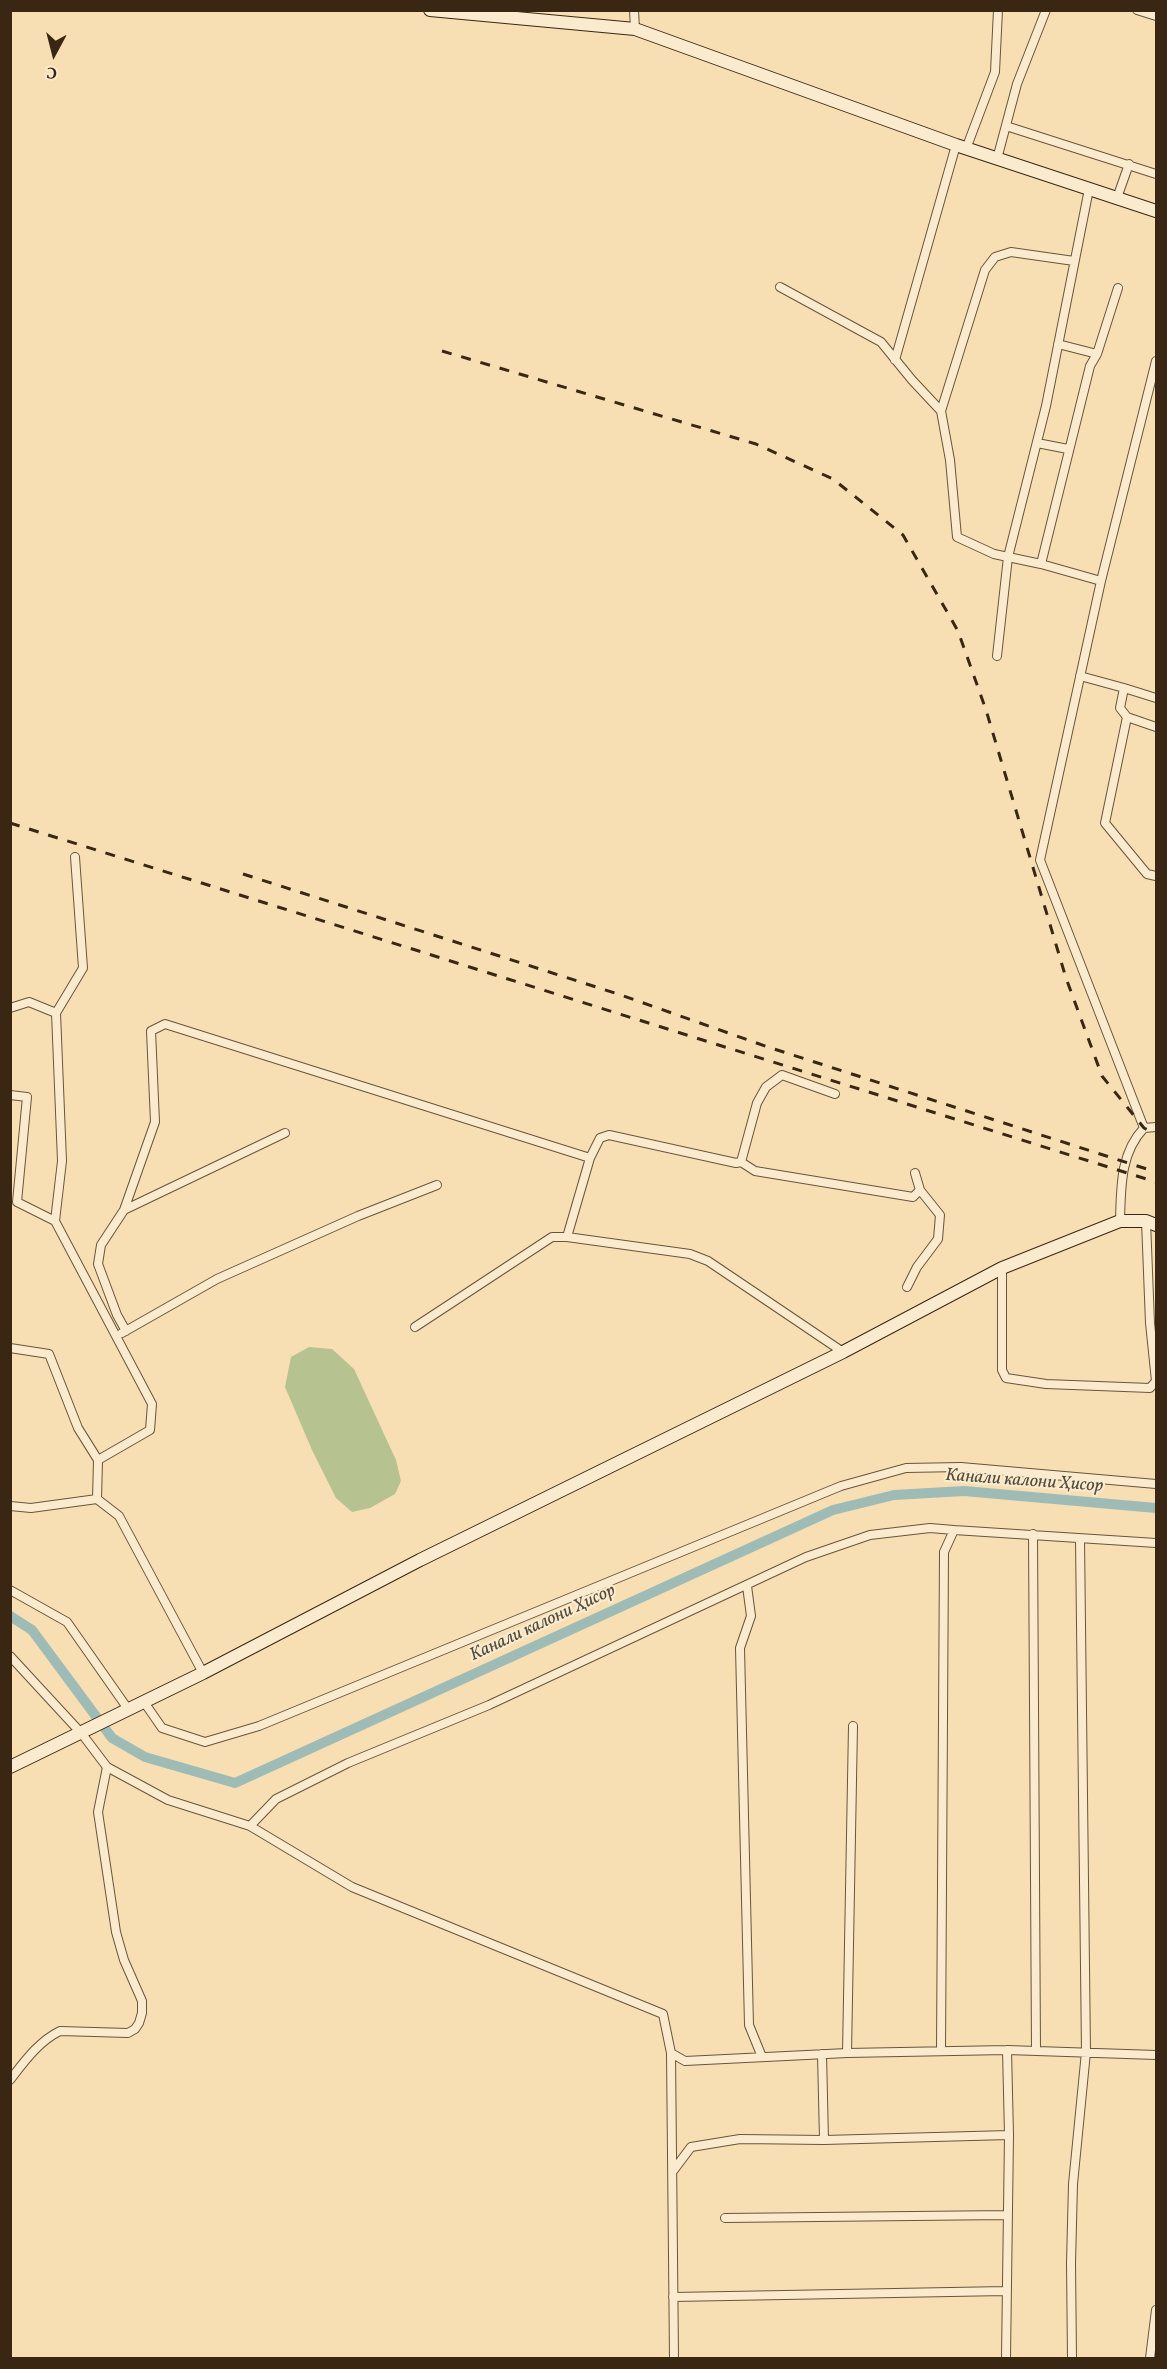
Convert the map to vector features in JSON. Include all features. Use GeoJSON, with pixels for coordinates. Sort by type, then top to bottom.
{"type":"FeatureCollection","features":[{"type":"Feature","properties":{"kind":"main road"},"geometry":{"type":"LineString","coordinates":[[430,10],[635,29],[961,147],[1156,210]]}},
{"type":"Feature","properties":{"kind":"main road"},"geometry":{"type":"LineString","coordinates":[[10,1767],[203,1673],[420,1560],[843,1352],[1002,1268],[1119,1221],[1151,1223]]}},
{"type":"Feature","properties":{"kind":"street"},"geometry":{"type":"LineString","coordinates":[[634,10],[635,29]]}},
{"type":"Feature","properties":{"kind":"street"},"geometry":{"type":"LineString","coordinates":[[896,360],[961,147],[995,72],[998,10]]}},
{"type":"Feature","properties":{"kind":"street"},"geometry":{"type":"LineString","coordinates":[[997,159],[1017,84],[1046,10]]}},
{"type":"Feature","properties":{"kind":"street"},"geometry":{"type":"LineString","coordinates":[[1137,10],[1156,16]]}},
{"type":"Feature","properties":{"kind":"street"},"geometry":{"type":"LineString","coordinates":[[1006,126],[1156,174]]}},
{"type":"Feature","properties":{"kind":"street"},"geometry":{"type":"LineString","coordinates":[[1117,198],[1129,164]]}},
{"type":"Feature","properties":{"kind":"street"},"geometry":{"type":"LineString","coordinates":[[997,656],[1008,557],[1037,442],[1089,189]]}},
{"type":"Feature","properties":{"kind":"street"},"geometry":{"type":"LineString","coordinates":[[1074,261],[1011,252],[995,257],[985,270],[941,411],[950,460],[957,537],[994,554],[1041,564],[1101,581]]}},
{"type":"Feature","properties":{"kind":"street"},"geometry":{"type":"LineString","coordinates":[[780,287],[881,342],[941,411]]}},
{"type":"Feature","properties":{"kind":"street"},"geometry":{"type":"LineString","coordinates":[[1041,564],[1090,366],[1097,354],[1118,288]]}},
{"type":"Feature","properties":{"kind":"street"},"geometry":{"type":"LineString","coordinates":[[1058,344],[1097,354]]}},
{"type":"Feature","properties":{"kind":"street"},"geometry":{"type":"LineString","coordinates":[[1144,1128],[1040,860],[1101,581],[1156,361]]}},
{"type":"Feature","properties":{"kind":"street"},"geometry":{"type":"LineString","coordinates":[[1037,442],[1068,449]]}},
{"type":"Feature","properties":{"kind":"street"},"geometry":{"type":"LineString","coordinates":[[1080,676],[1156,698]]}},
{"type":"Feature","properties":{"kind":"street"},"geometry":{"type":"LineString","coordinates":[[1124,688],[1120,708],[1127,717],[1156,727]]}},
{"type":"Feature","properties":{"kind":"street"},"geometry":{"type":"LineString","coordinates":[[1127,717],[1105,823],[1147,874],[1156,876]]}},
{"type":"Feature","properties":{"kind":"street"},"geometry":{"type":"LineString","coordinates":[[75,857],[83,968],[56,1013],[62,1161],[55,1221],[152,1404],[150,1430],[98,1460]]}},
{"type":"Feature","properties":{"kind":"street"},"geometry":{"type":"LineString","coordinates":[[10,1008],[29,1002],[56,1013]]}},
{"type":"Feature","properties":{"kind":"street"},"geometry":{"type":"LineString","coordinates":[[126,1331],[117,1315],[98,1264],[101,1245],[124,1210],[155,1122],[151,1031],[165,1024],[590,1158]]}},
{"type":"Feature","properties":{"kind":"street"},"geometry":{"type":"LineString","coordinates":[[741,1162],[757,1103],[766,1087],[782,1075],[835,1094]]}},
{"type":"Feature","properties":{"kind":"street"},"geometry":{"type":"LineString","coordinates":[[10,1095],[27,1097],[17,1202],[55,1221]]}},
{"type":"Feature","properties":{"kind":"street"},"geometry":{"type":"LineString","coordinates":[[1119,1221],[1122,1172],[1135,1138],[1144,1128],[1156,1127]]}},
{"type":"Feature","properties":{"kind":"street"},"geometry":{"type":"LineString","coordinates":[[124,1210],[285,1133]]}},
{"type":"Feature","properties":{"kind":"street"},"geometry":{"type":"LineString","coordinates":[[567,1237],[590,1158],[600,1138],[609,1135],[736,1163],[741,1162],[755,1171],[913,1197],[920,1190]]}},
{"type":"Feature","properties":{"kind":"street"},"geometry":{"type":"LineString","coordinates":[[907,1287],[917,1266],[938,1239],[940,1215],[920,1190],[915,1173]]}},
{"type":"Feature","properties":{"kind":"street"},"geometry":{"type":"LineString","coordinates":[[116,1336],[217,1279],[358,1216],[437,1185]]}},
{"type":"Feature","properties":{"kind":"street"},"geometry":{"type":"LineString","coordinates":[[1002,1268],[1002,1370],[1006,1378],[1046,1384],[1150,1388],[1156,1382],[1150,1323],[1151,1223]]}},
{"type":"Feature","properties":{"kind":"street"},"geometry":{"type":"LineString","coordinates":[[415,1327],[552,1237],[567,1237],[690,1254],[708,1261],[843,1352]]}},
{"type":"Feature","properties":{"kind":"street"},"geometry":{"type":"LineString","coordinates":[[10,1348],[49,1354],[78,1428],[98,1460],[97,1499]]}},
{"type":"Feature","properties":{"kind":"street"},"geometry":{"type":"LineString","coordinates":[[144,1702],[162,1728],[204,1742],[259,1726],[841,1486],[906,1468],[961,1467],[1156,1484]]}},
{"type":"Feature","properties":{"kind":"street"},"geometry":{"type":"LineString","coordinates":[[10,1506],[32,1508],[97,1499],[119,1516],[203,1673]]}},
{"type":"Feature","properties":{"kind":"street"},"geometry":{"type":"LineString","coordinates":[[250,1826],[276,1799],[348,1763],[489,1705],[806,1557],[870,1534],[930,1528],[1156,1543]]}},
{"type":"Feature","properties":{"kind":"street"},"geometry":{"type":"LineString","coordinates":[[941,2051],[944,1552],[954,1530]]}},
{"type":"Feature","properties":{"kind":"street"},"geometry":{"type":"LineString","coordinates":[[1033,1534],[1036,2049]]}},
{"type":"Feature","properties":{"kind":"street"},"geometry":{"type":"LineString","coordinates":[[1072,2358],[1073,2184],[1086,2052],[1080,1539]]}},
{"type":"Feature","properties":{"kind":"street"},"geometry":{"type":"LineString","coordinates":[[747,1586],[751,1616],[740,1648],[749,2025],[762,2057]]}},
{"type":"Feature","properties":{"kind":"street"},"geometry":{"type":"LineString","coordinates":[[10,1590],[67,1622],[128,1709]]}},
{"type":"Feature","properties":{"kind":"street"},"geometry":{"type":"LineString","coordinates":[[10,1656],[81,1734],[106,1767],[168,1800],[250,1826],[352,1887],[663,2014],[671,2053],[674,2358]]}},
{"type":"Feature","properties":{"kind":"street"},"geometry":{"type":"LineString","coordinates":[[847,2053],[853,1726]]}},
{"type":"Feature","properties":{"kind":"street"},"geometry":{"type":"LineString","coordinates":[[10,2080],[51,2035],[67,2031],[128,2033],[135,2030],[142,2013],[142,2001],[124,1960],[116,1932],[98,1812],[106,1767]]}},
{"type":"Feature","properties":{"kind":"street"},"geometry":{"type":"LineString","coordinates":[[671,2053],[685,2061],[847,2053],[1036,2049],[1156,2055]]}},
{"type":"Feature","properties":{"kind":"street"},"geometry":{"type":"LineString","coordinates":[[1006,2358],[1009,2135],[1007,2050]]}},
{"type":"Feature","properties":{"kind":"street"},"geometry":{"type":"LineString","coordinates":[[822,2054],[824,2140]]}},
{"type":"Feature","properties":{"kind":"street"},"geometry":{"type":"LineString","coordinates":[[673,2171],[691,2147],[740,2139],[824,2140],[1009,2135]]}},
{"type":"Feature","properties":{"kind":"street"},"geometry":{"type":"LineString","coordinates":[[725,2218],[1007,2215]]}},
{"type":"Feature","properties":{"kind":"street"},"geometry":{"type":"LineString","coordinates":[[673,2296],[1006,2291]]}},
{"type":"Feature","properties":{"kind":"street"},"geometry":{"type":"LineString","coordinates":[[1150,2358],[1156,2310]]}},
{"type":"Feature","properties":{"kind":"green space"},"geometry":{"type":"Polygon","coordinates":[[[309,1347],[332,1349],[354,1369],[396,1460],[401,1481],[395,1494],[370,1508],[352,1512],[336,1498],[285,1387],[291,1357],[309,1347]]]}},
{"type":"Feature","properties":{"kind":"waterway","name":"Канали калони Ҳисор"},"geometry":{"type":"LineString","coordinates":[[10,1616],[32,1630],[112,1738],[145,1757],[235,1783],[833,1510],[894,1495],[964,1491],[1156,1508]]}},
{"type":"Feature","properties":{"kind":"railway"},"geometry":{"type":"LineString","coordinates":[[442,351],[756,444],[833,479],[903,535],[958,631],[986,710],[1066,978],[1102,1076],[1144,1128],[1156,1134]]}},
{"type":"Feature","properties":{"kind":"railway"},"geometry":{"type":"LineString","coordinates":[[10,823],[1156,1182]]}},
{"type":"Feature","properties":{"kind":"railway"},"geometry":{"type":"LineString","coordinates":[[243,874],[618,994],[768,1047],[1156,1172]]}}]}
